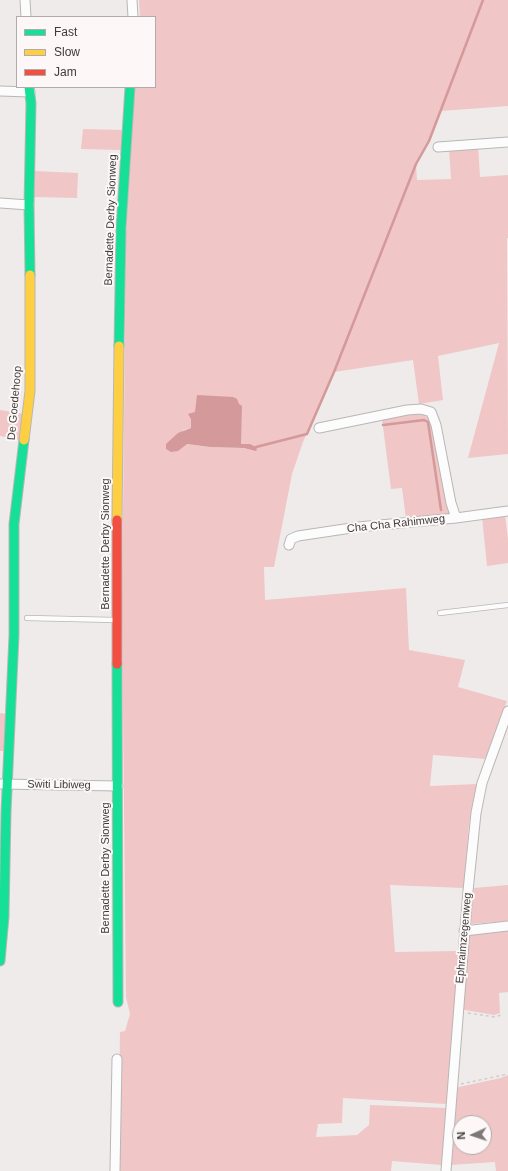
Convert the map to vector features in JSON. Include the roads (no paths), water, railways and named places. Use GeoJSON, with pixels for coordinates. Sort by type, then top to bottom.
{"type":"FeatureCollection","features":[{"type":"Feature","properties":{"kind":"street"},"geometry":{"type":"LineString","coordinates":[[25,0],[26,16]]}},
{"type":"Feature","properties":{"kind":"street"},"geometry":{"type":"LineString","coordinates":[[132,0],[133,16]]}},
{"type":"Feature","properties":{"kind":"street","name":"Bernadette Derby Sionweg"},"geometry":{"type":"LineString","coordinates":[[118,1002],[117,514],[121,228],[130,88]]}},
{"type":"Feature","properties":{"kind":"street"},"geometry":{"type":"LineString","coordinates":[[0,91],[30,89]]}},
{"type":"Feature","properties":{"kind":"street","name":"De Goedehoop"},"geometry":{"type":"LineString","coordinates":[[0,961],[4,917],[4,784],[14,635],[14,524],[30,391],[30,89]]}},
{"type":"Feature","properties":{"kind":"street"},"geometry":{"type":"LineString","coordinates":[[438,147],[508,142]]}},
{"type":"Feature","properties":{"kind":"street"},"geometry":{"type":"LineString","coordinates":[[0,203],[29,205]]}},
{"type":"Feature","properties":{"kind":"street"},"geometry":{"type":"LineString","coordinates":[[319,428],[407,410],[421,409],[431,412],[436,425],[451,503],[456,518]]}},
{"type":"Feature","properties":{"kind":"street","name":"Cha Cha Rahimweg"},"geometry":{"type":"LineString","coordinates":[[289,545],[291,540],[298,536],[508,511]]}},
{"type":"Feature","properties":{"kind":"street","name":"Ephraimzegenweg"},"geometry":{"type":"LineString","coordinates":[[446,1171],[464,931],[476,812],[482,783],[508,710]]}},
{"type":"Feature","properties":{"kind":"street","name":"Switi Libiweg"},"geometry":{"type":"LineString","coordinates":[[4,784],[118,786]]}},
{"type":"Feature","properties":{"kind":"street"},"geometry":{"type":"LineString","coordinates":[[464,931],[508,926]]}},
{"type":"Feature","properties":{"kind":"street"},"geometry":{"type":"LineString","coordinates":[[115,1171],[117,1059]]}},
{"type":"Feature","properties":{"kind":"lane"},"geometry":{"type":"LineString","coordinates":[[440,613],[508,605]]}},
{"type":"Feature","properties":{"kind":"lane"},"geometry":{"type":"LineString","coordinates":[[27,618],[118,620]]}},
{"type":"Feature","properties":{"kind":"waterway"},"geometry":{"type":"LineString","coordinates":[[256,447],[307,434],[334,372],[416,164],[429,141],[483,0]]}},
{"type":"Feature","properties":{"kind":"waterway"},"geometry":{"type":"LineString","coordinates":[[383,425],[424,420],[428,422],[441,510]]}}]}
